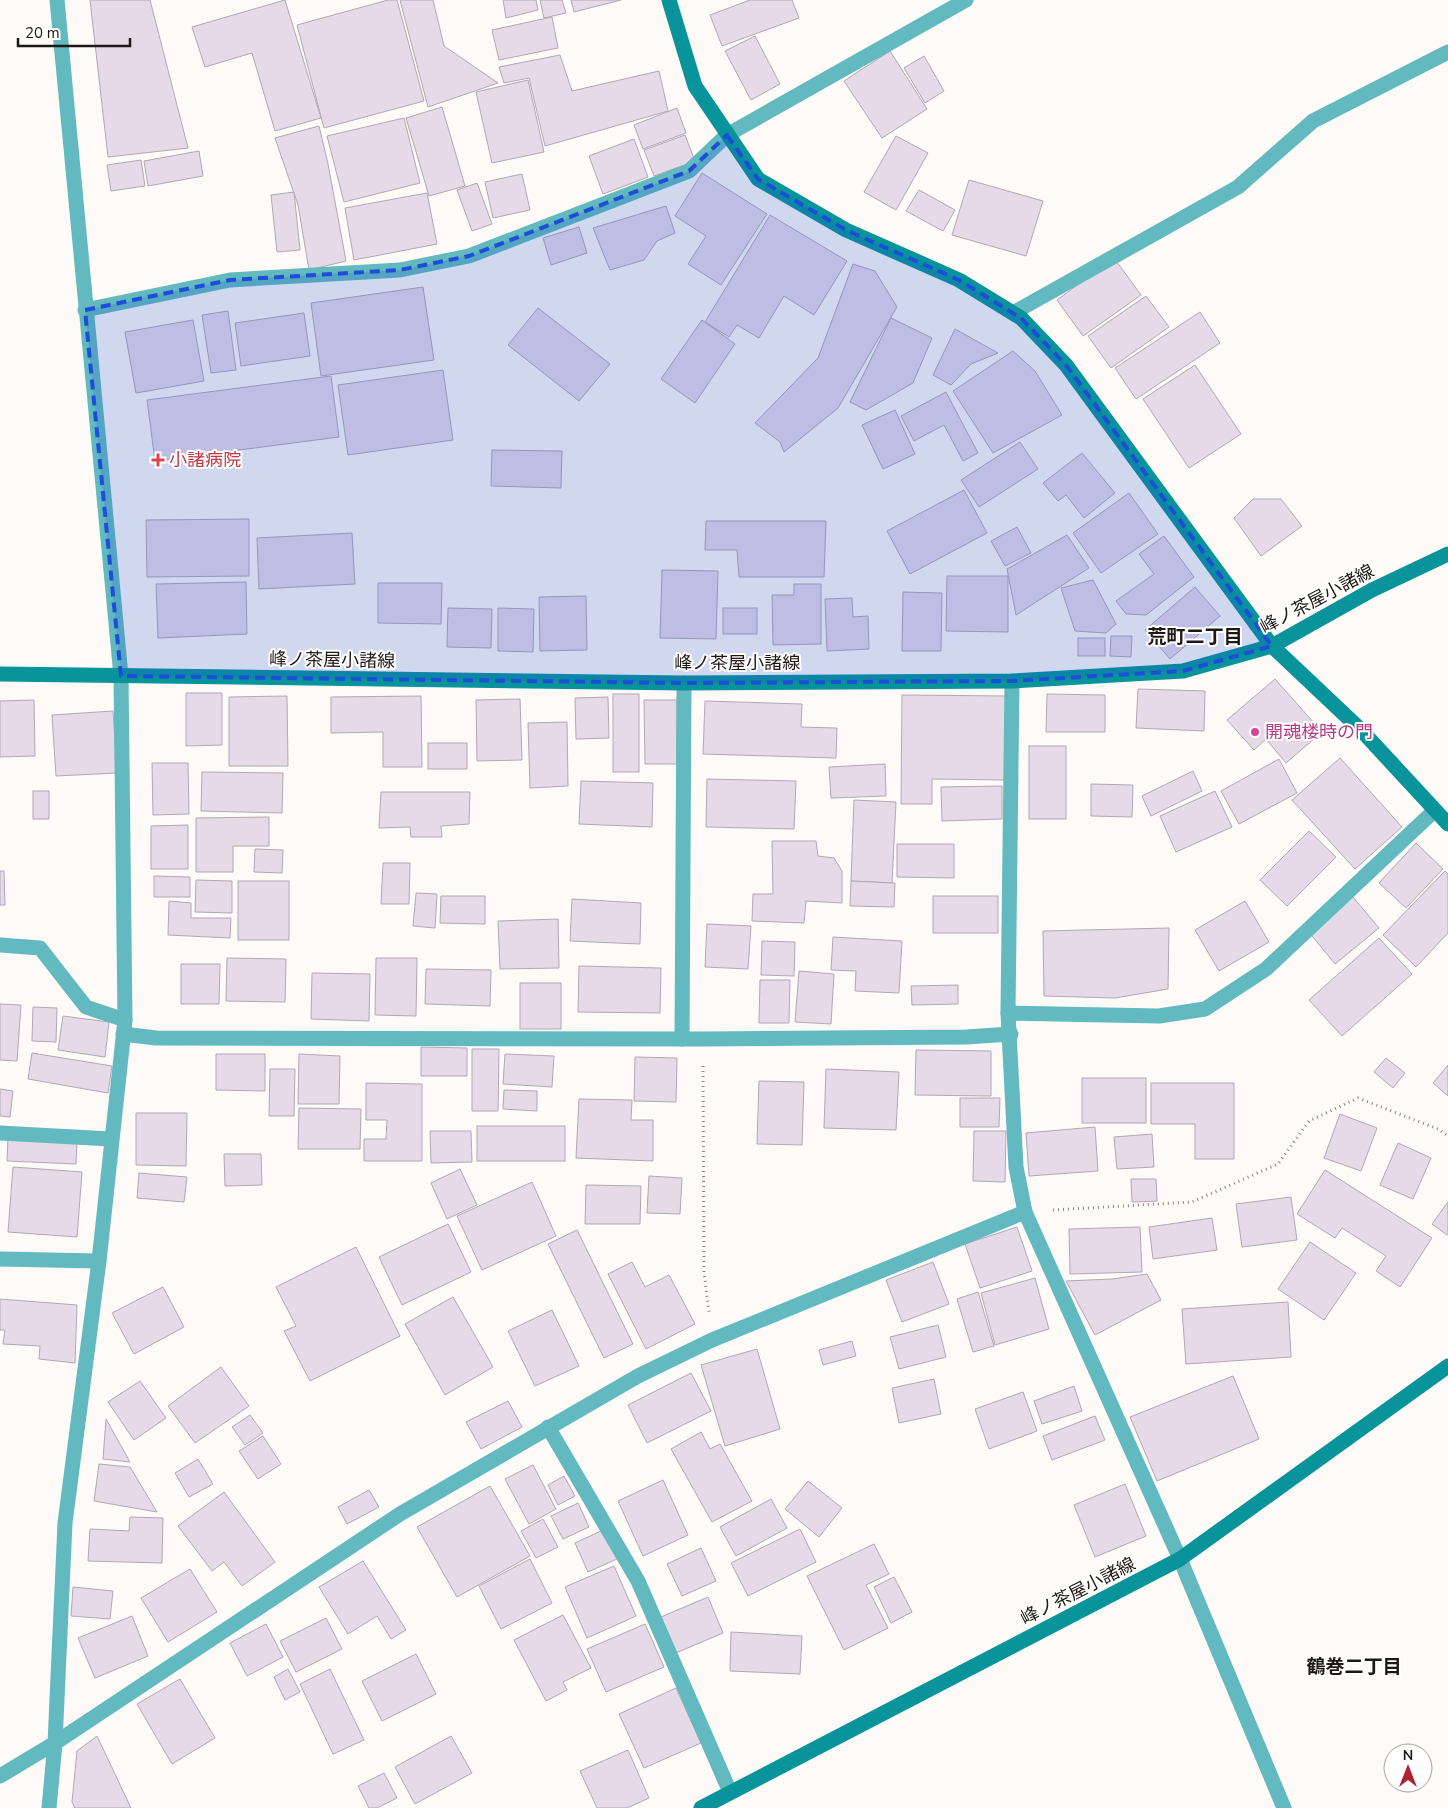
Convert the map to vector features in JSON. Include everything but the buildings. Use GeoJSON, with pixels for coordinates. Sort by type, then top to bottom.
{"type":"FeatureCollection","features":[{"type":"Feature","properties":{"kind":"main road"},"geometry":{"type":"LineString","coordinates":[[669,0],[695,86],[758,179],[846,230],[960,280],[1021,318],[1066,364],[1272,646],[1362,731],[1448,824]]}},
{"type":"Feature","properties":{"kind":"main road","name":"峰ノ茶屋小諸線"},"geometry":{"type":"LineString","coordinates":[[0,674],[684,683],[1012,681],[1184,671],[1272,646],[1372,590],[1448,554]]}},
{"type":"Feature","properties":{"kind":"main road","name":"峰ノ茶屋小諸線"},"geometry":{"type":"LineString","coordinates":[[701,1808],[1180,1559],[1448,1366]]}},
{"type":"Feature","properties":{"kind":"street"},"geometry":{"type":"LineString","coordinates":[[49,1808],[55,1743],[65,1523],[99,1261],[124,1027],[121,676],[57,0]]}},
{"type":"Feature","properties":{"kind":"street"},"geometry":{"type":"LineString","coordinates":[[85,310],[230,280],[400,270],[470,256],[689,171],[727,135],[966,0]]}},
{"type":"Feature","properties":{"kind":"street"},"geometry":{"type":"LineString","coordinates":[[1013,313],[1238,187],[1313,121],[1448,52]]}},
{"type":"Feature","properties":{"kind":"street"},"geometry":{"type":"LineString","coordinates":[[1012,681],[1008,1013],[1016,1167],[1025,1212],[1180,1559],[1284,1808]]}},
{"type":"Feature","properties":{"kind":"street"},"geometry":{"type":"LineString","coordinates":[[682,1039],[684,683]]}},
{"type":"Feature","properties":{"kind":"street"},"geometry":{"type":"LineString","coordinates":[[1008,1013],[1159,1016],[1205,1009],[1266,969],[1434,811]]}},
{"type":"Feature","properties":{"kind":"street"},"geometry":{"type":"LineString","coordinates":[[0,945],[40,948],[86,1007],[124,1027],[156,1038],[703,1039],[966,1037],[1010,1034]]}},
{"type":"Feature","properties":{"kind":"street"},"geometry":{"type":"LineString","coordinates":[[0,1133],[111,1139]]}},
{"type":"Feature","properties":{"kind":"street"},"geometry":{"type":"LineString","coordinates":[[0,1776],[55,1743],[400,1514],[638,1376],[712,1340],[1025,1212]]}},
{"type":"Feature","properties":{"kind":"street"},"geometry":{"type":"LineString","coordinates":[[0,1259],[99,1261]]}},
{"type":"Feature","properties":{"kind":"street"},"geometry":{"type":"LineString","coordinates":[[548,1428],[638,1581],[730,1792]]}},
{"type":"Feature","properties":{"kind":"path"},"geometry":{"type":"LineString","coordinates":[[703,1039],[704,1272],[712,1340]]}},
{"type":"Feature","properties":{"kind":"path"},"geometry":{"type":"LineString","coordinates":[[1025,1212],[1192,1202],[1278,1164],[1309,1121],[1358,1098],[1438,1129],[1448,1136]]}},
{"type":"Feature","properties":{"kind":"highlighted area"},"geometry":{"type":"Polygon","coordinates":[[[727,135],[758,179],[846,230],[959,280],[1021,318],[1066,365],[1272,646],[1183,671],[1012,681],[684,683],[121,676],[85,310],[230,280],[400,270],[469,256],[689,171],[727,135]]]}},
{"type":"Feature","properties":{"kind":"place","name":"小諸病院"},"geometry":{"type":"Point","coordinates":[158,460]}},
{"type":"Feature","properties":{"kind":"place","name":"開魂楼時の門"},"geometry":{"type":"Point","coordinates":[1255,732]}},
{"type":"Feature","properties":{"kind":"district","name":"荒町二丁目"},"geometry":{"type":"Point","coordinates":[1195,636]}},
{"type":"Feature","properties":{"kind":"district","name":"鶴巻二丁目"},"geometry":{"type":"Point","coordinates":[1354,1666]}}]}
